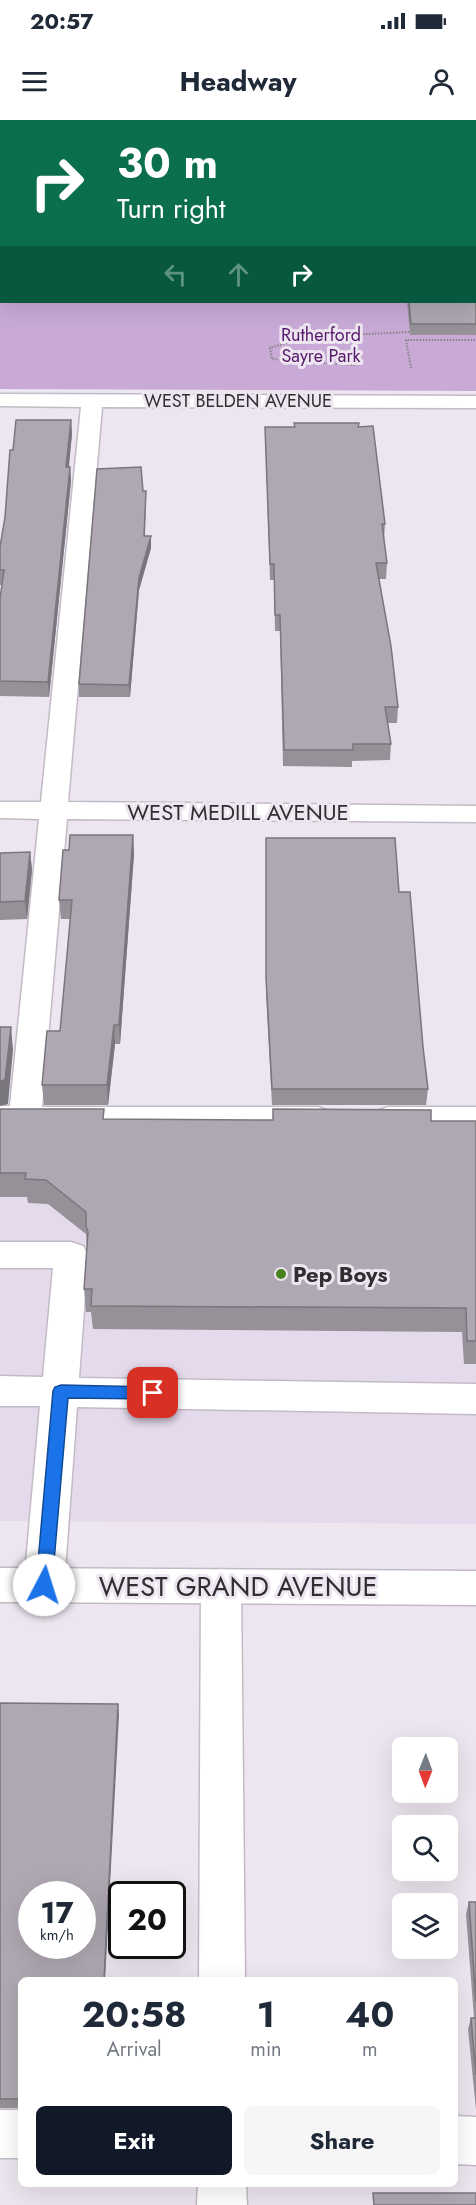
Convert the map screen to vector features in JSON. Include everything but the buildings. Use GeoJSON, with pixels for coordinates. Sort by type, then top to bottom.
{"type":"FeatureCollection","features":[{"type":"Feature","properties":{"kind":"street","name":"WEST BELDEN AVENUE"},"geometry":{"type":"LineString","coordinates":[[0,400],[474,402]]}},
{"type":"Feature","properties":{"kind":"street"},"geometry":{"type":"LineString","coordinates":[[92,400],[54,810],[12,1118],[476,1119]]}},
{"type":"Feature","properties":{"kind":"street"},"geometry":{"type":"LineString","coordinates":[[474,402],[476,423]]}},
{"type":"Feature","properties":{"kind":"street","name":"WEST MEDILL AVENUE"},"geometry":{"type":"LineString","coordinates":[[0,810],[476,814]]}},
{"type":"Feature","properties":{"kind":"street"},"geometry":{"type":"LineString","coordinates":[[0,1255],[71,1256],[44,1585]]}},
{"type":"Feature","properties":{"kind":"street"},"geometry":{"type":"LineString","coordinates":[[0,1391],[476,1399]]}},
{"type":"Feature","properties":{"kind":"street","name":"WEST GRAND AVENUE"},"geometry":{"type":"LineString","coordinates":[[0,1585],[476,1587]]}},
{"type":"Feature","properties":{"kind":"street"},"geometry":{"type":"LineString","coordinates":[[221,1586],[222,1977]]}},
{"type":"Feature","properties":{"kind":"street"},"geometry":{"type":"LineString","coordinates":[[0,2134],[18,2134]]}},
{"type":"Feature","properties":{"kind":"street"},"geometry":{"type":"LineString","coordinates":[[458,2140],[476,2141]]}},
{"type":"Feature","properties":{"kind":"street"},"geometry":{"type":"LineString","coordinates":[[222,2187],[222,2205]]}},
{"type":"Feature","properties":{"kind":"path"},"geometry":{"type":"LineString","coordinates":[[364,365],[272,359],[270,348],[304,337],[410,332]]}},
{"type":"Feature","properties":{"kind":"path"},"geometry":{"type":"LineString","coordinates":[[411,373],[406,340],[476,340]]}},
{"type":"Feature","properties":{"kind":"shaded area"},"geometry":{"type":"Polygon","coordinates":[[[0,1115],[476,1118],[476,1524],[0,1521],[0,1115]]]}},
{"type":"Feature","properties":{"kind":"green space","name":"Rutherford Sayre Park"},"geometry":{"type":"Polygon","coordinates":[[[0,303],[476,303],[476,391],[0,389],[0,303]]]}},
{"type":"Feature","properties":{"kind":"place","name":"Pep Boys"},"geometry":{"type":"Point","coordinates":[281,1274]}},
{"type":"Feature","properties":{"kind":"route"},"geometry":{"type":"LineString","coordinates":[[44,1585],[61,1391],[153,1393]]}}]}
